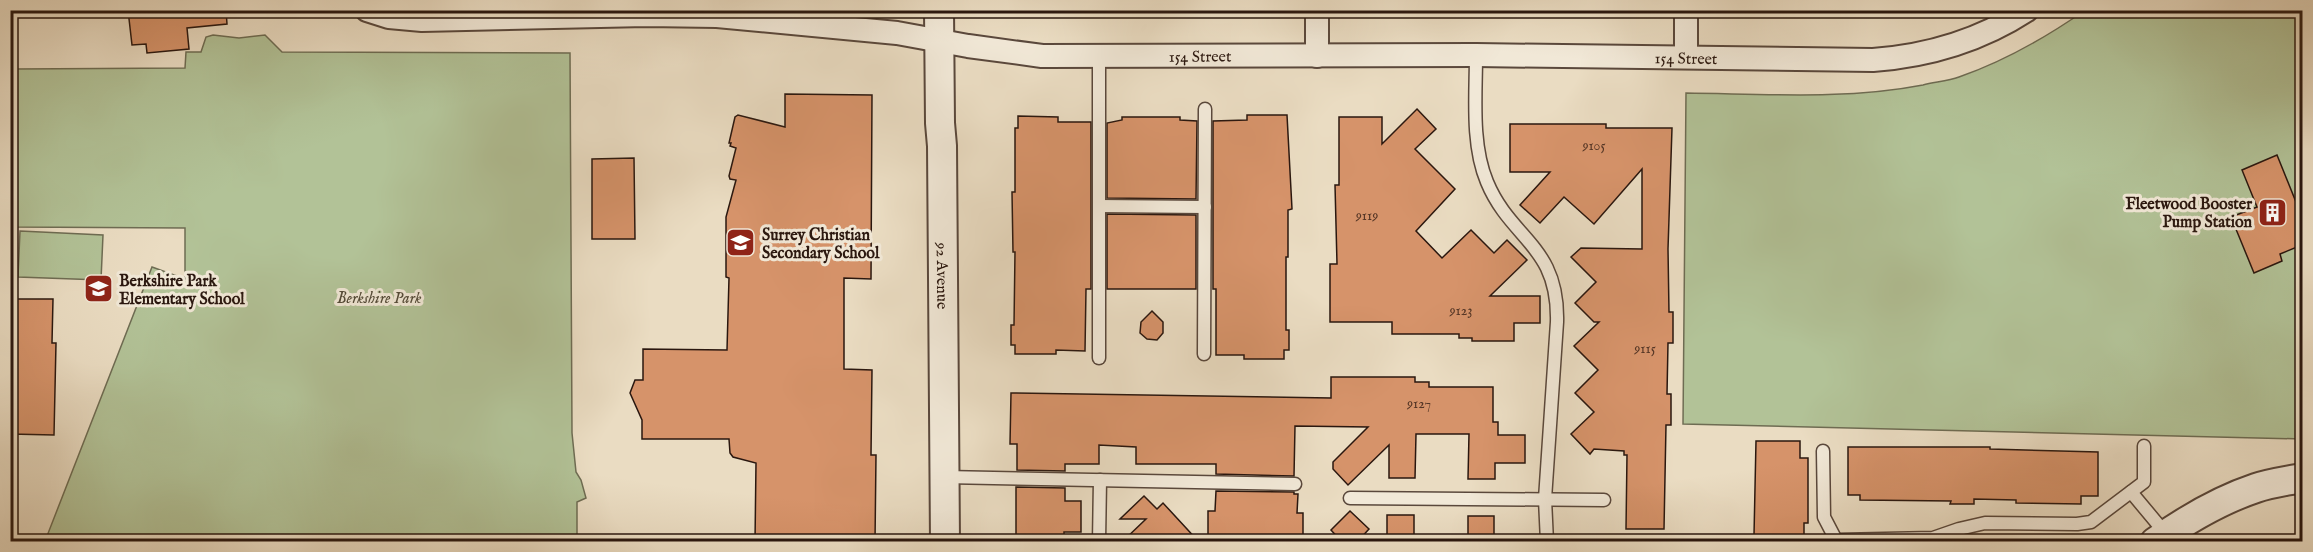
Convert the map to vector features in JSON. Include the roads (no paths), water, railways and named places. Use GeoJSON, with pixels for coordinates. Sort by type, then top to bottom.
{"type":"FeatureCollection","features":[{"type":"Feature","properties":{"kind":"street","name":"154 Street"},"geometry":{"type":"LineString","coordinates":[[367,10],[389,17],[422,20],[646,15],[717,16],[897,33],[1030,54],[1099,56],[1476,55],[1873,60],[1898,58],[1968,39],[1998,27],[2027,10]]}},
{"type":"Feature","properties":{"kind":"street","name":"92 Avenue"},"geometry":{"type":"LineString","coordinates":[[939,10],[945,542]]}},
{"type":"Feature","properties":{"kind":"street"},"geometry":{"type":"LineString","coordinates":[[1317,10],[1317,56]]}},
{"type":"Feature","properties":{"kind":"street"},"geometry":{"type":"LineString","coordinates":[[1686,10],[1686,57]]}},
{"type":"Feature","properties":{"kind":"street"},"geometry":{"type":"LineString","coordinates":[[2161,538],[2186,520],[2222,502],[2257,488],[2302,478]]}},
{"type":"Feature","properties":{"kind":"lane"},"geometry":{"type":"LineString","coordinates":[[1476,55],[1477,126],[1486,181],[1499,204],[1533,243],[1547,266],[1556,293],[1557,322],[1545,500],[1547,542]]}},
{"type":"Feature","properties":{"kind":"lane"},"geometry":{"type":"LineString","coordinates":[[1099,56],[1099,358]]}},
{"type":"Feature","properties":{"kind":"lane"},"geometry":{"type":"LineString","coordinates":[[1204,354],[1205,109]]}},
{"type":"Feature","properties":{"kind":"lane"},"geometry":{"type":"LineString","coordinates":[[1099,206],[1205,207]]}},
{"type":"Feature","properties":{"kind":"lane"},"geometry":{"type":"LineString","coordinates":[[1823,451],[1824,517],[1838,541],[1933,538],[1984,523],[2077,524],[2091,522],[2144,482],[2144,446]]}},
{"type":"Feature","properties":{"kind":"lane"},"geometry":{"type":"LineString","coordinates":[[945,477],[1295,484]]}},
{"type":"Feature","properties":{"kind":"lane"},"geometry":{"type":"LineString","coordinates":[[1099,542],[1100,480]]}},
{"type":"Feature","properties":{"kind":"lane"},"geometry":{"type":"LineString","coordinates":[[2131,492],[2161,538]]}},
{"type":"Feature","properties":{"kind":"lane"},"geometry":{"type":"LineString","coordinates":[[1350,498],[1604,500]]}},
{"type":"Feature","properties":{"kind":"place","name":"Fleetwood Booster Pump Station"},"geometry":{"type":"Point","coordinates":[2273,212]}},
{"type":"Feature","properties":{"kind":"place","name":"Surrey Christian Secondary School"},"geometry":{"type":"Point","coordinates":[741,243]}},
{"type":"Feature","properties":{"kind":"place","name":"Berkshire Park Elementary School"},"geometry":{"type":"Point","coordinates":[98,289]}},
{"type":"Feature","properties":{"kind":"park label","name":"Berkshire Park"},"geometry":{"type":"Point","coordinates":[379,297]}}]}
